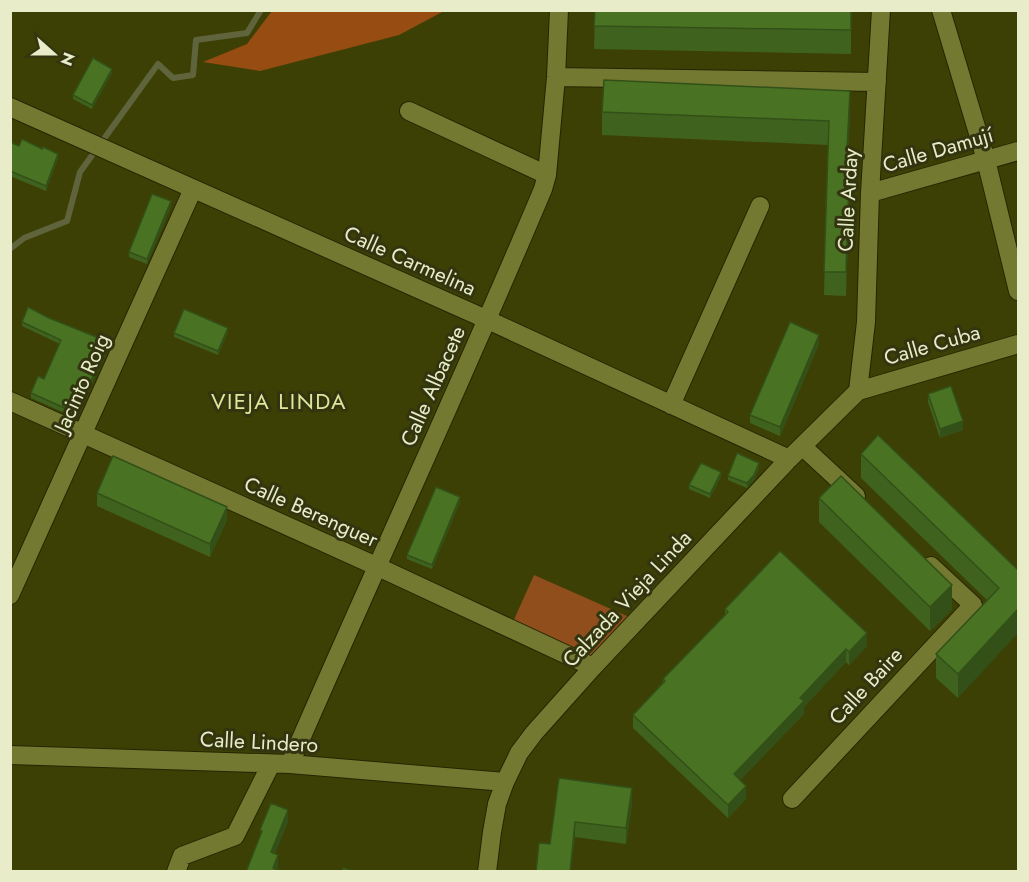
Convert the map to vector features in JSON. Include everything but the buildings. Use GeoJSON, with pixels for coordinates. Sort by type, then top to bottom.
{"type":"FeatureCollection","features":[{"type":"Feature","properties":{"kind":"street","name":"Calle Albacete"},"geometry":{"type":"LineString","coordinates":[[290,764],[376,566],[488,320],[543,189],[547,175],[556,77],[559,10]]}},
{"type":"Feature","properties":{"kind":"street","name":"Calle Arday"},"geometry":{"type":"LineString","coordinates":[[858,391],[866,322],[870,193],[881,10]]}},
{"type":"Feature","properties":{"kind":"street"},"geometry":{"type":"LineString","coordinates":[[941,10],[986,160],[1018,291]]}},
{"type":"Feature","properties":{"kind":"street"},"geometry":{"type":"LineString","coordinates":[[556,77],[876,82]]}},
{"type":"Feature","properties":{"kind":"street","name":"Calle Carmelina"},"geometry":{"type":"LineString","coordinates":[[10,107],[488,320],[672,405],[796,453],[871,510]]}},
{"type":"Feature","properties":{"kind":"street"},"geometry":{"type":"LineString","coordinates":[[409,111],[547,175]]}},
{"type":"Feature","properties":{"kind":"street","name":"Calle Damují"},"geometry":{"type":"LineString","coordinates":[[870,193],[1018,151]]}},
{"type":"Feature","properties":{"kind":"street","name":"Jacinto Roig"},"geometry":{"type":"LineString","coordinates":[[10,595],[193,189]]}},
{"type":"Feature","properties":{"kind":"street"},"geometry":{"type":"LineString","coordinates":[[672,405],[760,207]]}},
{"type":"Feature","properties":{"kind":"street","name":"Calle Cuba"},"geometry":{"type":"LineString","coordinates":[[858,391],[1018,344]]}},
{"type":"Feature","properties":{"kind":"street","name":"Calzada Vieja Linda"},"geometry":{"type":"LineString","coordinates":[[487,872],[497,804],[519,753],[534,733],[593,667],[858,391]]}},
{"type":"Feature","properties":{"kind":"street","name":"Calle Berenguer"},"geometry":{"type":"LineString","coordinates":[[10,401],[376,566],[593,667]]}},
{"type":"Feature","properties":{"kind":"street","name":"Calle Baire"},"geometry":{"type":"LineString","coordinates":[[792,799],[973,605],[922,557]]}},
{"type":"Feature","properties":{"kind":"street","name":"Calle Lindero"},"geometry":{"type":"LineString","coordinates":[[10,755],[290,764],[506,782]]}},
{"type":"Feature","properties":{"kind":"street"},"geometry":{"type":"LineString","coordinates":[[176,872],[182,856],[235,836],[271,764]]}},
{"type":"Feature","properties":{"kind":"shaded area"},"geometry":{"type":"Polygon","coordinates":[[[272,11],[444,11],[399,35],[260,71],[203,62],[247,44],[272,11]]]}},
{"type":"Feature","properties":{"kind":"shaded area"},"geometry":{"type":"Polygon","coordinates":[[[534,575],[629,617],[594,659],[513,622],[534,575]]]}},
{"type":"Feature","properties":{"kind":"waterway"},"geometry":{"type":"LineString","coordinates":[[10,249],[24,238],[67,221],[80,172],[158,64],[173,78],[193,75],[196,40],[247,33],[261,10]]}},
{"type":"Feature","properties":{"kind":"district","name":"VIEJA LINDA"},"geometry":{"type":"Point","coordinates":[279,401]}}]}
